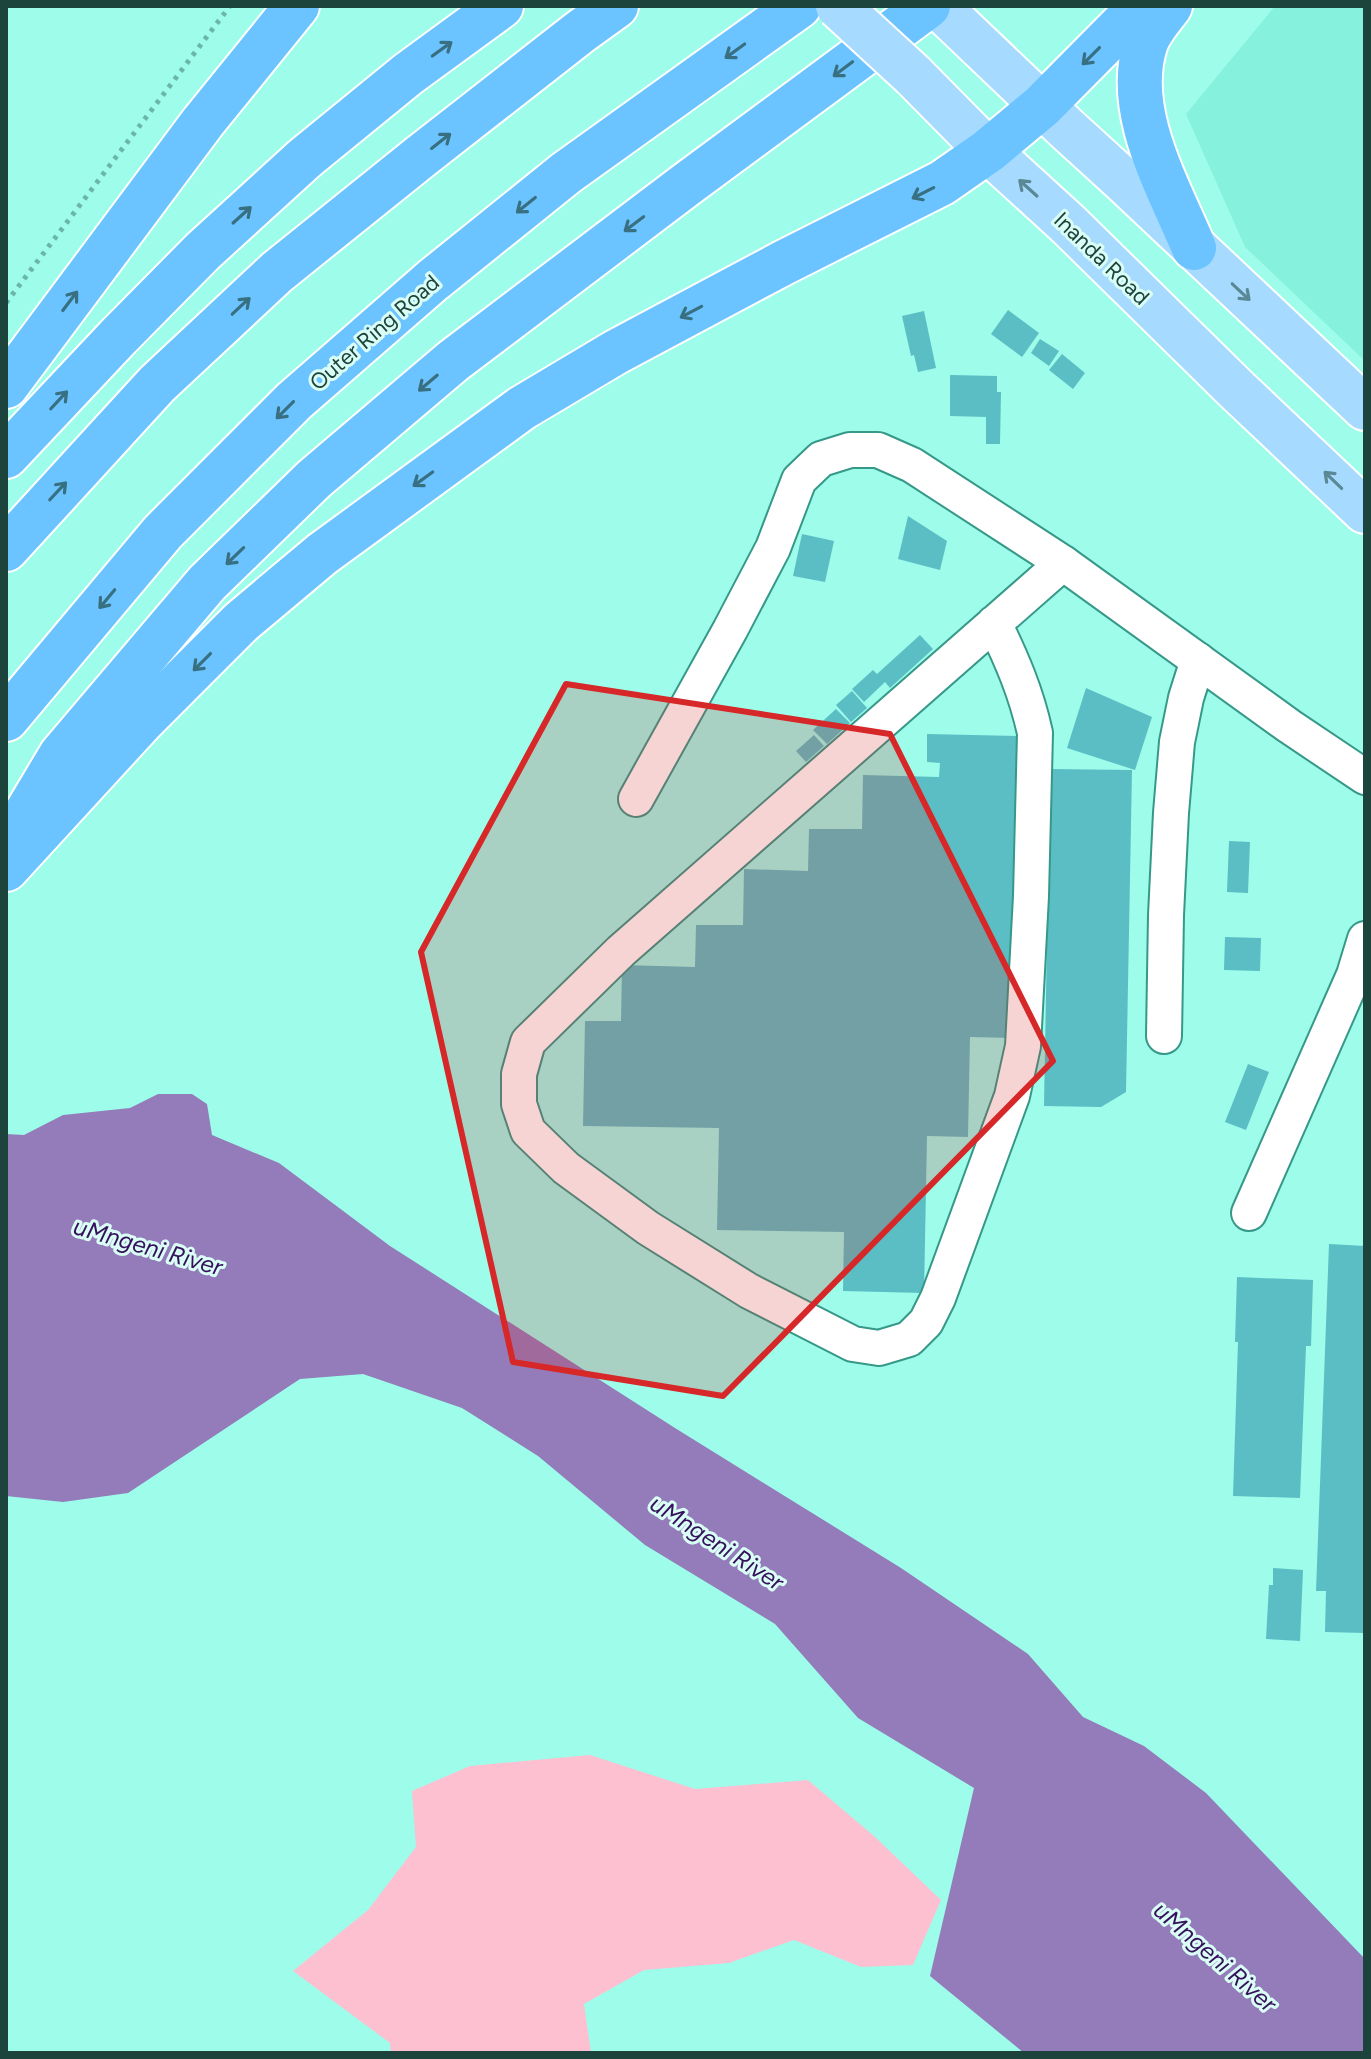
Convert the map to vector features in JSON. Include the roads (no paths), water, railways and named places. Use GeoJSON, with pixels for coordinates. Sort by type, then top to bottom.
{"type":"FeatureCollection","features":[{"type":"Feature","properties":{"kind":"highway"},"geometry":{"type":"LineString","coordinates":[[203,122],[276,6]]}},
{"type":"Feature","properties":{"kind":"highway"},"geometry":{"type":"LineString","coordinates":[[6,386],[203,122],[297,6]]}},
{"type":"Feature","properties":{"kind":"highway"},"geometry":{"type":"LineString","coordinates":[[6,456],[215,240],[305,158],[408,74],[501,6]]}},
{"type":"Feature","properties":{"kind":"highway"},"geometry":{"type":"LineString","coordinates":[[6,549],[157,384],[277,272],[432,147],[616,6]]}},
{"type":"Feature","properties":{"kind":"highway","name":"Outer Ring Road"},"geometry":{"type":"LineString","coordinates":[[8,717],[163,532],[294,401],[433,280],[566,173],[799,6]]}},
{"type":"Feature","properties":{"kind":"highway"},"geometry":{"type":"LineString","coordinates":[[6,869],[207,583],[314,479],[453,361],[928,6]]}},
{"type":"Feature","properties":{"kind":"highway"},"geometry":{"type":"LineString","coordinates":[[6,847],[75,767],[141,722],[241,622],[322,554],[509,417],[616,352],[942,183],[988,151],[1042,106],[1141,6]]}},
{"type":"Feature","properties":{"kind":"highway"},"geometry":{"type":"LineString","coordinates":[[1170,6],[1147,39],[1139,86],[1143,121],[1194,248]]}},
{"type":"Feature","properties":{"kind":"main road","name":"Inanda Road"},"geometry":{"type":"LineString","coordinates":[[838,6],[1365,511]]}},
{"type":"Feature","properties":{"kind":"main road"},"geometry":{"type":"LineString","coordinates":[[938,6],[1365,408]]}},
{"type":"Feature","properties":{"kind":"lane"},"geometry":{"type":"LineString","coordinates":[[636,799],[773,548],[799,480],[821,459],[850,450],[878,450],[912,465],[1063,563],[1365,777]]}},
{"type":"Feature","properties":{"kind":"lane"},"geometry":{"type":"LineString","coordinates":[[994,623],[1020,679],[1035,733],[1023,1046],[1012,1096],[938,1298],[926,1322],[909,1339],[879,1348],[853,1344],[749,1291],[648,1228],[566,1168],[528,1131],[519,1104],[519,1074],[528,1042],[621,951],[994,623],[1063,563]]}},
{"type":"Feature","properties":{"kind":"lane"},"geometry":{"type":"LineString","coordinates":[[1164,1036],[1166,901],[1176,757],[1186,698],[1198,660]]}},
{"type":"Feature","properties":{"kind":"lane"},"geometry":{"type":"LineString","coordinates":[[1249,1213],[1354,975],[1365,939]]}},
{"type":"Feature","properties":{"kind":"water","name":"uMngeni River"},"geometry":{"type":"Polygon","coordinates":[[[158,1094],[192,1094],[207,1104],[212,1135],[279,1163],[390,1246],[901,1568],[1028,1654],[1083,1717],[1144,1746],[1206,1793],[1365,1959],[1365,2053],[1024,2053],[930,1976],[974,1788],[858,1718],[775,1624],[645,1545],[538,1456],[462,1408],[363,1374],[300,1379],[128,1493],[63,1502],[6,1496],[6,1134],[24,1135],[63,1115],[130,1108],[158,1094]]]}}]}
